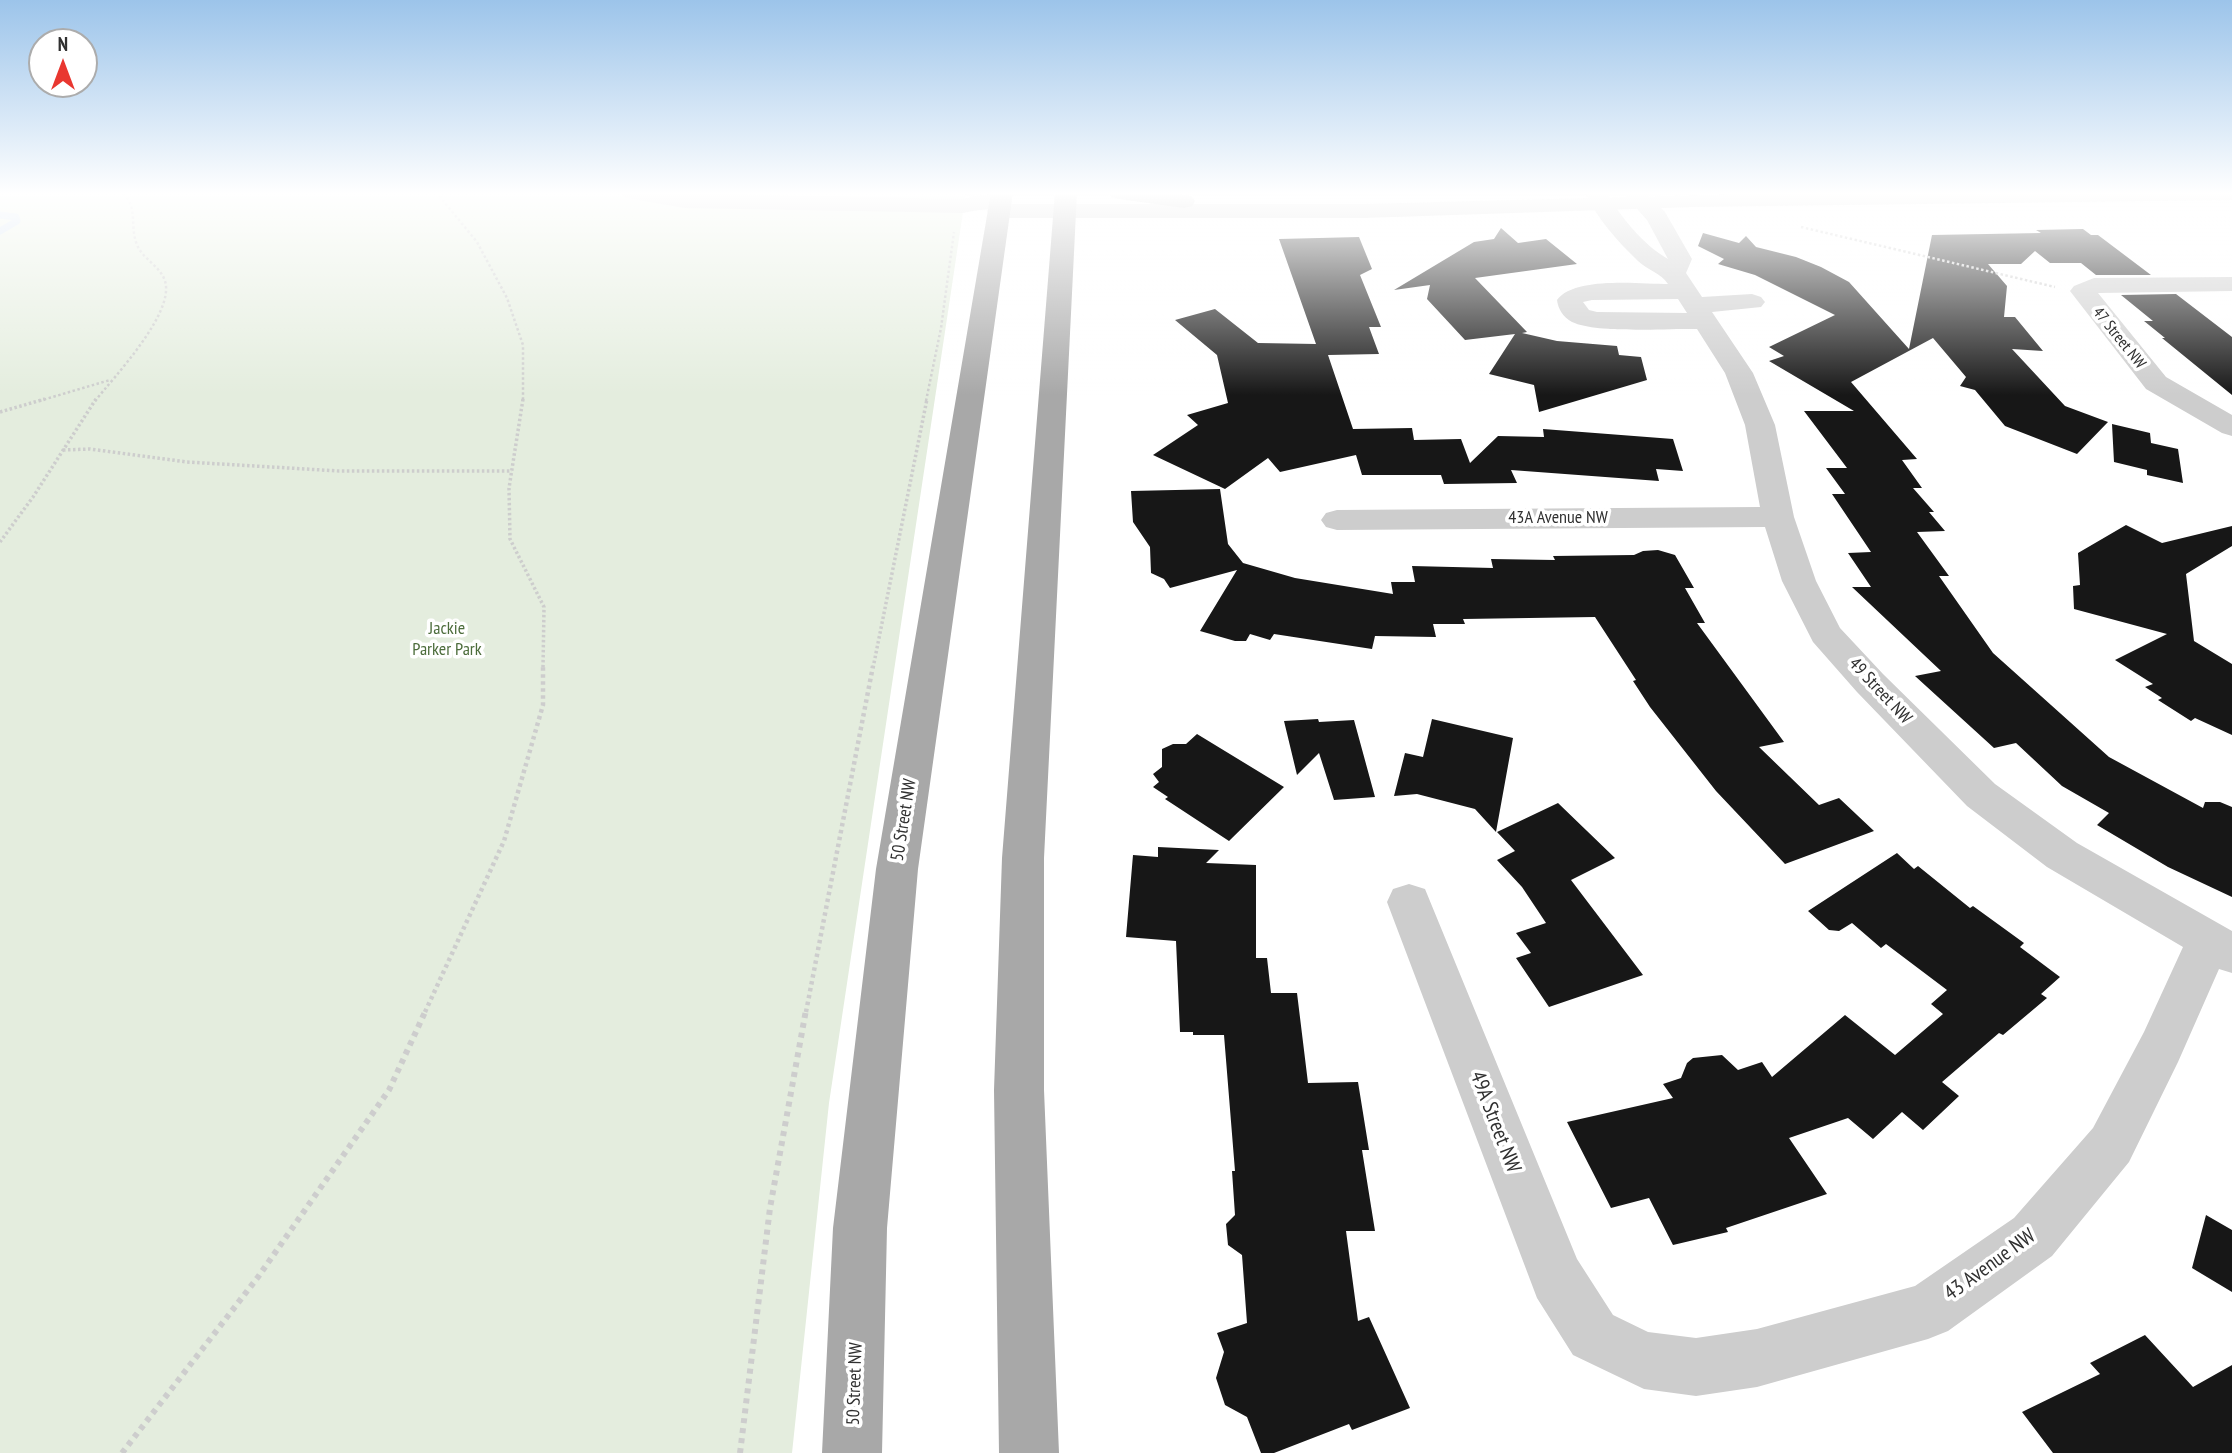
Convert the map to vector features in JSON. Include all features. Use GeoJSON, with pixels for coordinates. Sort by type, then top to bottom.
{"type":"FeatureCollection","features":[{"type":"Feature","properties":{"kind":"main road","name":"50 Street NW"},"geometry":{"type":"LineString","coordinates":[[852,1453],[860,1228],[897,869],[977,260]]}},
{"type":"Feature","properties":{"kind":"main road"},"geometry":{"type":"LineString","coordinates":[[1029,1453],[1019,1090],[1023,858],[1062,260]]}},
{"type":"Feature","properties":{"kind":"street","name":"49 Street NW"},"geometry":{"type":"LineString","coordinates":[[1651,260],[1691,298],[1739,373],[1759,425],[1779,517],[1799,581],[1826,634],[1870,683],[1972,786],[2062,855],[2220,947]]}},
{"type":"Feature","properties":{"kind":"street","name":"49 Street NW"},"geometry":{"type":"LineString","coordinates":[[1680,260],[1691,298]]}},
{"type":"Feature","properties":{"kind":"street"},"geometry":{"type":"LineString","coordinates":[[2083,292],[2094,286],[2109,285],[2232,284]]}},
{"type":"Feature","properties":{"kind":"street","name":"47 Street NW"},"geometry":{"type":"LineString","coordinates":[[2083,292],[2156,383],[2232,427]]}},
{"type":"Feature","properties":{"kind":"street"},"geometry":{"type":"LineString","coordinates":[[1691,298],[1752,302]]}},
{"type":"Feature","properties":{"kind":"street","name":"47 Street NW"},"geometry":{"type":"LineString","coordinates":[[2125,385],[2156,383]]}},
{"type":"Feature","properties":{"kind":"street","name":"43A Avenue NW"},"geometry":{"type":"LineString","coordinates":[[1337,520],[1779,517]]}},
{"type":"Feature","properties":{"kind":"street","name":"49A Street NW"},"geometry":{"type":"LineString","coordinates":[[1409,902],[1557,1278],[1593,1335]]}},
{"type":"Feature","properties":{"kind":"street","name":"43 Avenue NW"},"geometry":{"type":"LineString","coordinates":[[1593,1335],[1644,1360],[1696,1367],[1757,1358],[1928,1311],[2033,1237],[2110,1145],[2161,1047],[2220,947]]}},
{"type":"Feature","properties":{"kind":"path"},"geometry":{"type":"LineString","coordinates":[[0,542],[63,450],[84,414],[160,313],[166,284],[161,274],[147,260]]}},
{"type":"Feature","properties":{"kind":"path"},"geometry":{"type":"LineString","coordinates":[[122,1453],[258,1276],[389,1090],[503,841],[543,705],[544,607],[510,539],[509,488],[523,411],[523,345],[507,298],[487,260]]}},
{"type":"Feature","properties":{"kind":"path"},"geometry":{"type":"LineString","coordinates":[[740,1453],[770,1208],[834,860],[938,341],[949,260]]}},
{"type":"Feature","properties":{"kind":"path"},"geometry":{"type":"LineString","coordinates":[[1937,260],[2083,292]]}},
{"type":"Feature","properties":{"kind":"path"},"geometry":{"type":"LineString","coordinates":[[0,412],[111,380]]}},
{"type":"Feature","properties":{"kind":"path"},"geometry":{"type":"LineString","coordinates":[[63,450],[90,449],[187,462],[339,471],[512,471]]}},
{"type":"Feature","properties":{"kind":"green space","name":"Jackie Parker Park"},"geometry":{"type":"Polygon","coordinates":[[[0,260],[956,260],[829,1103],[792,1453],[0,1453],[0,260]]]}},
{"type":"Feature","properties":{"kind":"building"},"geometry":{"type":"Polygon","coordinates":[[[1286,260],[1368,260],[1372,269],[1360,275],[1381,327],[1369,327],[1379,354],[1328,355],[1353,429],[1412,428],[1414,440],[1461,439],[1470,463],[1498,436],[1544,437],[1543,429],[1673,439],[1683,471],[1656,469],[1659,481],[1511,470],[1517,483],[1444,484],[1441,475],[1362,475],[1356,455],[1280,472],[1268,458],[1225,489],[1153,455],[1198,425],[1187,415],[1228,403],[1217,355],[1175,320],[1215,309],[1258,343],[1316,344],[1286,260]]]}},
{"type":"Feature","properties":{"kind":"building"},"geometry":{"type":"Polygon","coordinates":[[[1444,260],[1572,260],[1577,264],[1475,278],[1527,332],[1522,333],[1557,341],[1617,346],[1619,355],[1641,357],[1647,380],[1539,412],[1534,385],[1489,374],[1515,334],[1465,340],[1427,299],[1430,285],[1394,290],[1444,260]]]}},
{"type":"Feature","properties":{"kind":"building"},"geometry":{"type":"Polygon","coordinates":[[[1723,260],[1803,260],[1821,267],[1849,282],[1909,349],[1927,260],[2026,260],[2021,264],[1988,264],[2007,286],[2004,317],[2015,317],[2043,351],[2012,349],[2065,406],[2108,422],[2077,454],[2005,426],[1975,390],[1960,386],[1966,377],[1933,338],[1851,382],[1917,459],[1902,460],[1922,488],[1913,488],[1934,512],[1929,512],[1945,531],[1917,532],[1949,576],[1939,576],[1993,653],[2109,757],[2203,808],[2205,802],[2220,802],[2232,807],[2232,897],[2168,867],[2097,825],[2109,813],[2062,786],[2016,743],[1994,748],[1915,676],[1941,671],[1852,587],[1871,587],[1848,553],[1871,552],[1832,494],[1845,494],[1826,468],[1847,468],[1804,411],[1854,411],[1769,361],[1784,356],[1769,347],[1835,315],[1755,275],[1718,264],[1723,260]]]}},
{"type":"Feature","properties":{"kind":"building"},"geometry":{"type":"Polygon","coordinates":[[[2046,260],[2131,260],[2151,275],[2096,275],[2081,263],[2050,263],[2046,260]]]}},
{"type":"Feature","properties":{"kind":"building"},"geometry":{"type":"Polygon","coordinates":[[[2176,294],[2232,337],[2232,395],[2162,338],[2165,338],[2144,321],[2153,321],[2121,295],[2176,294]]]}},
{"type":"Feature","properties":{"kind":"building"},"geometry":{"type":"Polygon","coordinates":[[[2112,424],[2150,433],[2151,443],[2178,449],[2183,483],[2147,475],[2147,470],[2114,462],[2112,424]]]}},
{"type":"Feature","properties":{"kind":"building"},"geometry":{"type":"Polygon","coordinates":[[[1220,489],[1228,544],[1243,563],[1295,578],[1393,594],[1391,582],[1415,582],[1412,566],[1493,568],[1491,559],[1555,560],[1553,556],[1634,555],[1658,550],[1675,555],[1694,588],[1685,588],[1705,623],[1697,623],[1784,742],[1759,747],[1819,805],[1839,798],[1874,831],[1785,864],[1716,791],[1650,707],[1633,681],[1636,680],[1595,617],[1463,619],[1465,624],[1433,624],[1436,637],[1375,636],[1372,649],[1274,634],[1270,640],[1250,634],[1246,641],[1235,641],[1200,631],[1237,570],[1170,588],[1164,579],[1151,573],[1150,547],[1133,522],[1131,491],[1220,489]]]}},
{"type":"Feature","properties":{"kind":"building"},"geometry":{"type":"Polygon","coordinates":[[[2126,525],[2162,543],[2232,526],[2232,546],[2186,574],[2194,641],[2232,664],[2232,735],[2195,718],[2191,721],[2158,700],[2162,698],[2145,687],[2153,684],[2115,660],[2167,634],[2074,609],[2073,586],[2080,585],[2078,553],[2126,525]]]}},
{"type":"Feature","properties":{"kind":"building"},"geometry":{"type":"Polygon","coordinates":[[[1318,719],[1319,722],[1354,720],[1375,797],[1334,800],[1319,753],[1297,775],[1284,721],[1318,719]]]}},
{"type":"Feature","properties":{"kind":"building"},"geometry":{"type":"Polygon","coordinates":[[[1432,719],[1513,738],[1496,832],[1475,809],[1417,794],[1394,796],[1405,753],[1423,757],[1432,719]]]}},
{"type":"Feature","properties":{"kind":"building"},"geometry":{"type":"Polygon","coordinates":[[[1197,734],[1284,787],[1229,841],[1165,799],[1168,797],[1153,787],[1159,782],[1153,774],[1162,767],[1162,749],[1173,744],[1186,744],[1197,734]]]}},
{"type":"Feature","properties":{"kind":"building"},"geometry":{"type":"Polygon","coordinates":[[[1558,803],[1615,858],[1571,880],[1643,975],[1549,1007],[1516,958],[1531,953],[1516,933],[1546,923],[1522,887],[1497,860],[1515,851],[1497,832],[1558,803]]]}},
{"type":"Feature","properties":{"kind":"building"},"geometry":{"type":"Polygon","coordinates":[[[1158,847],[1219,850],[1206,863],[1256,865],[1256,958],[1267,958],[1271,993],[1297,993],[1308,1083],[1358,1082],[1369,1150],[1362,1150],[1375,1231],[1346,1231],[1358,1321],[1369,1317],[1410,1408],[1352,1430],[1349,1424],[1274,1453],[1261,1453],[1247,1417],[1225,1405],[1216,1378],[1224,1352],[1217,1333],[1247,1323],[1242,1255],[1228,1245],[1226,1224],[1235,1215],[1232,1171],[1235,1171],[1224,1035],[1193,1035],[1193,1032],[1180,1032],[1176,941],[1126,937],[1133,855],[1158,857],[1158,847]]]}},
{"type":"Feature","properties":{"kind":"building"},"geometry":{"type":"Polygon","coordinates":[[[1897,853],[1914,869],[1918,866],[1970,908],[1973,906],[2024,943],[2020,947],[2060,977],[2041,994],[2047,998],[2003,1035],[1999,1033],[1942,1082],[1959,1096],[1923,1130],[1902,1112],[1873,1139],[1848,1118],[1789,1138],[1827,1194],[1726,1228],[1728,1232],[1673,1245],[1649,1198],[1611,1208],[1567,1122],[1673,1098],[1663,1084],[1681,1078],[1687,1063],[1693,1058],[1722,1055],[1738,1070],[1762,1062],[1772,1077],[1845,1015],[1895,1055],[1943,1014],[1931,1004],[1947,990],[1886,944],[1881,948],[1852,923],[1839,931],[1829,930],[1808,911],[1897,853]]]}},
{"type":"Feature","properties":{"kind":"building"},"geometry":{"type":"Polygon","coordinates":[[[2206,1215],[2232,1230],[2232,1292],[2192,1268],[2206,1215]]]}},
{"type":"Feature","properties":{"kind":"building"},"geometry":{"type":"Polygon","coordinates":[[[2145,1335],[2193,1387],[2232,1365],[2232,1453],[2053,1453],[2022,1412],[2100,1374],[2090,1363],[2145,1335]]]}}]}
